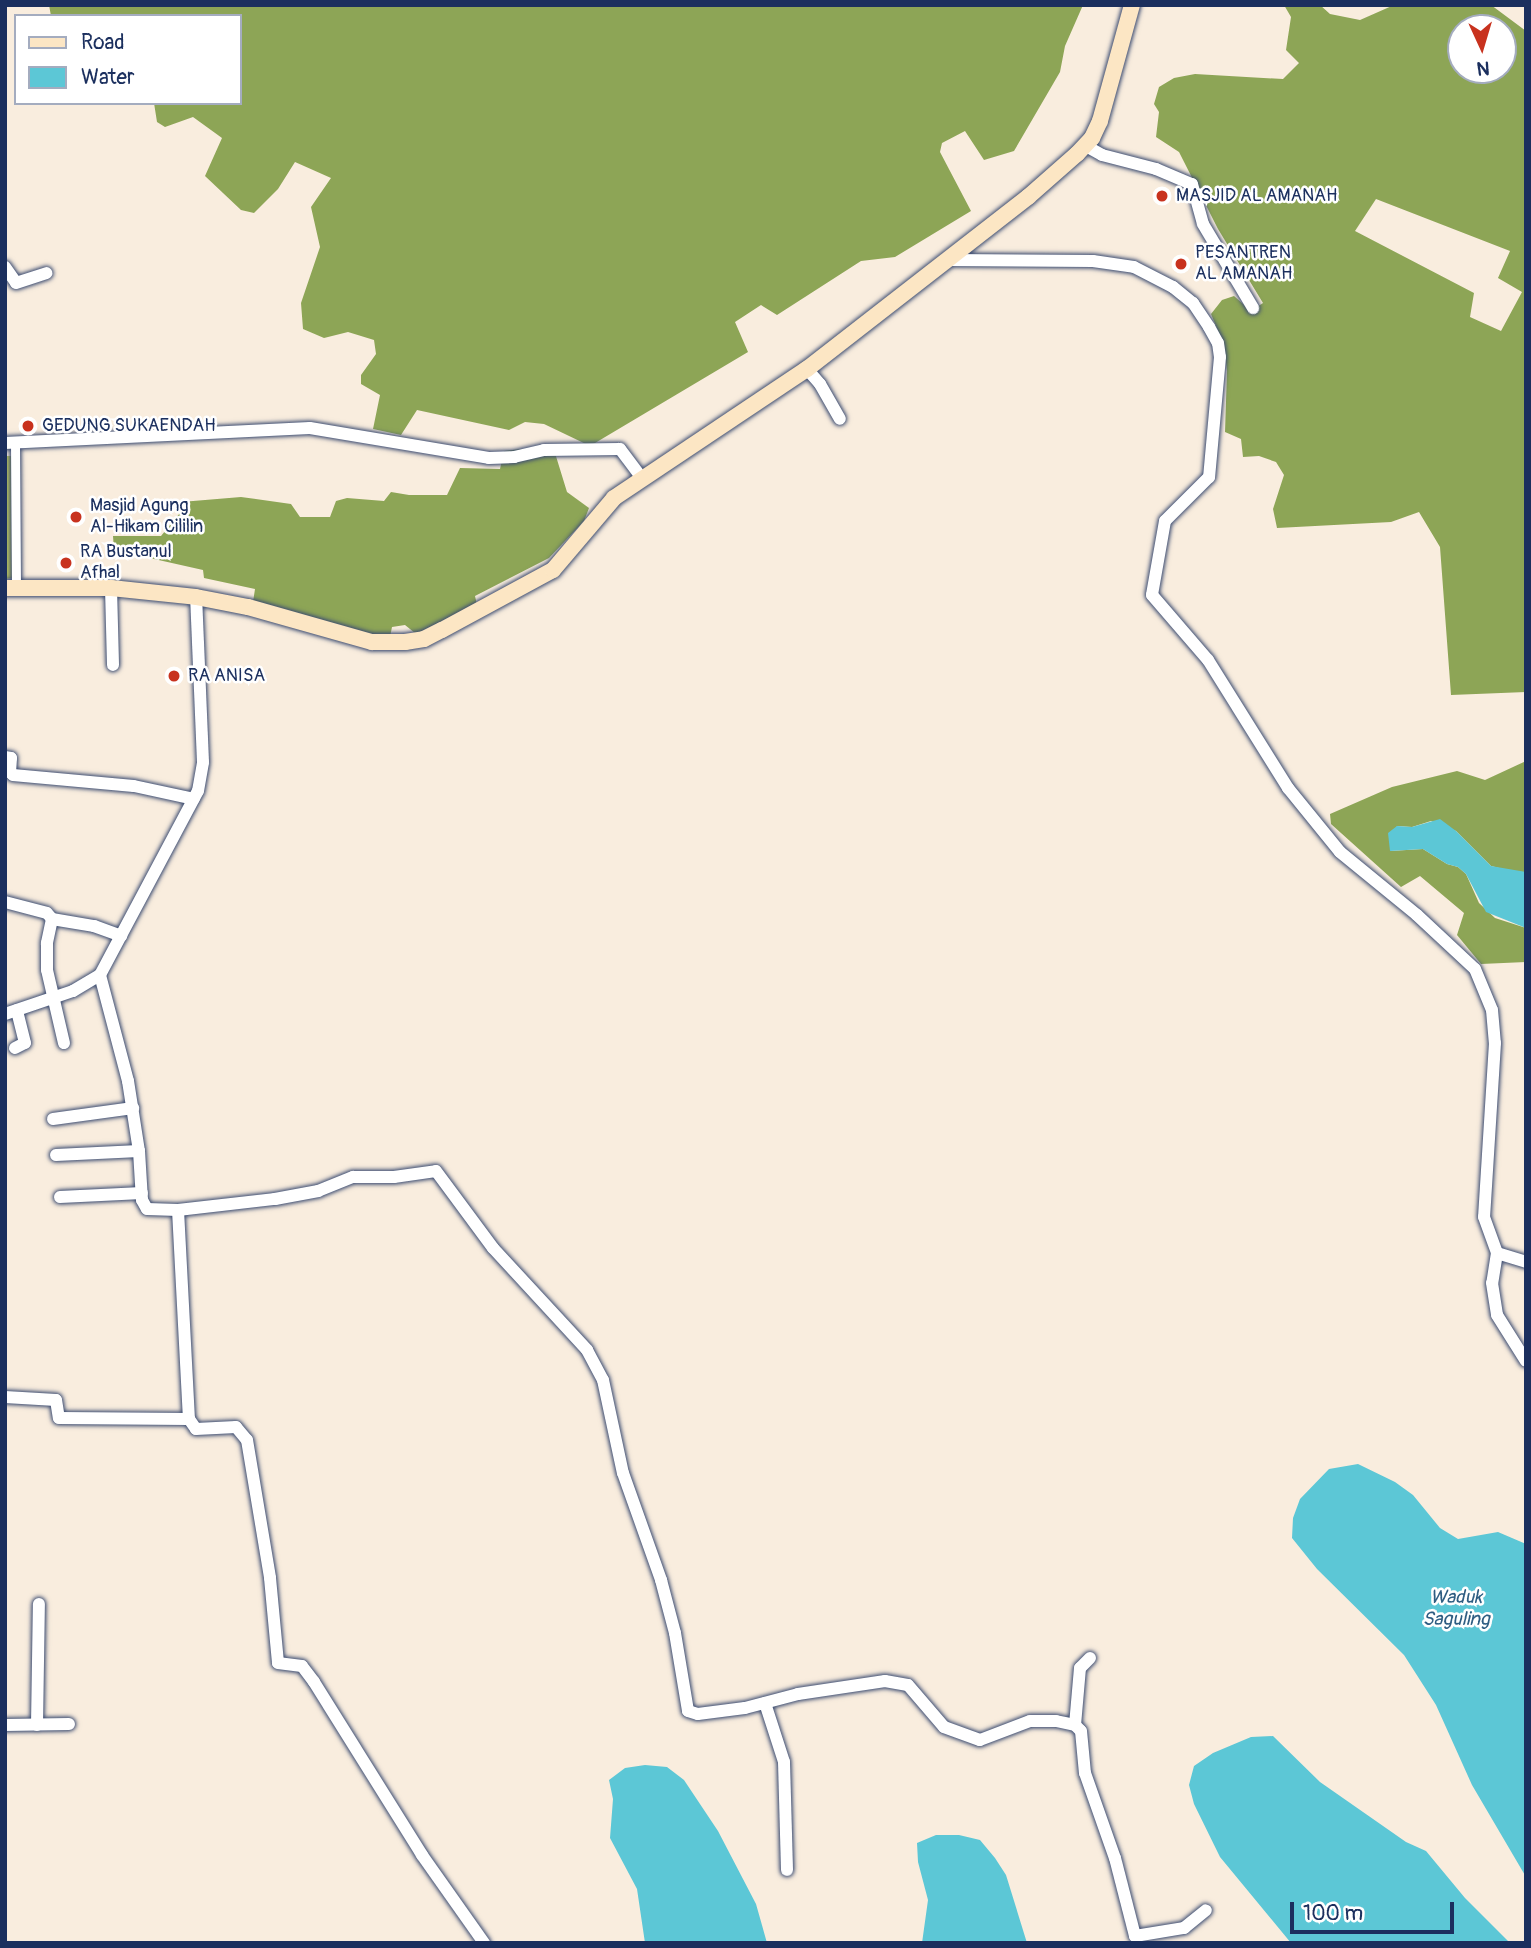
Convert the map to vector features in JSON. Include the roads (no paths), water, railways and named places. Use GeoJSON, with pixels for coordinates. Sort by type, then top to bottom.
{"type":"FeatureCollection","features":[{"type":"Feature","properties":{"kind":"main road"},"geometry":{"type":"LineString","coordinates":[[11,588],[111,588],[196,597],[248,607],[372,642],[424,639],[553,569],[614,498],[641,477],[751,409],[807,369],[1028,197],[1086,146],[1100,121],[1132,5]]}},
{"type":"Feature","properties":{"kind":"street"},"geometry":{"type":"LineString","coordinates":[[1086,146],[1102,155],[1156,169],[1192,184],[1202,224],[1253,309]]}},
{"type":"Feature","properties":{"kind":"street"},"geometry":{"type":"LineString","coordinates":[[947,260],[1093,261],[1134,267],[1173,287],[1193,303],[1218,343],[1220,356],[1209,477],[1165,521],[1152,595],[1208,660],[1288,788],[1340,852],[1460,953],[1482,982],[1492,1010],[1495,1043],[1484,1217],[1488,1236],[1497,1253],[1492,1283],[1497,1315],[1526,1361]]}},
{"type":"Feature","properties":{"kind":"street"},"geometry":{"type":"LineString","coordinates":[[5,267],[16,284],[46,273]]}},
{"type":"Feature","properties":{"kind":"street"},"geometry":{"type":"LineString","coordinates":[[807,369],[820,384],[839,419]]}},
{"type":"Feature","properties":{"kind":"street"},"geometry":{"type":"LineString","coordinates":[[11,588],[10,443],[310,428],[489,458],[514,457],[544,450],[620,449],[641,477]]}},
{"type":"Feature","properties":{"kind":"street"},"geometry":{"type":"LineString","coordinates":[[111,588],[113,665]]}},
{"type":"Feature","properties":{"kind":"street"},"geometry":{"type":"LineString","coordinates":[[15,1048],[25,1043],[11,1012],[73,991],[100,975],[194,799],[203,772],[196,597]]}},
{"type":"Feature","properties":{"kind":"street"},"geometry":{"type":"LineString","coordinates":[[5,757],[10,758],[10,772],[13,775],[134,786],[194,799]]}},
{"type":"Feature","properties":{"kind":"street"},"geometry":{"type":"LineString","coordinates":[[5,902],[47,913],[52,919],[94,926],[121,936]]}},
{"type":"Feature","properties":{"kind":"street"},"geometry":{"type":"LineString","coordinates":[[52,919],[46,957],[52,999],[64,1043]]}},
{"type":"Feature","properties":{"kind":"street"},"geometry":{"type":"LineString","coordinates":[[100,975],[121,1049],[133,1108],[142,1194],[144,1205],[150,1211],[177,1210],[318,1191],[353,1177],[439,1173],[493,1248],[596,1364],[606,1391],[622,1473],[662,1580],[675,1633],[687,1709],[698,1714],[765,1703],[835,1687],[893,1681],[913,1689],[920,1702],[944,1727],[980,1740],[1030,1721],[1056,1721],[1075,1725],[1081,1731],[1085,1773],[1115,1858],[1135,1936],[1184,1928],[1206,1910]]}},
{"type":"Feature","properties":{"kind":"street"},"geometry":{"type":"LineString","coordinates":[[52,1119],[133,1108]]}},
{"type":"Feature","properties":{"kind":"street"},"geometry":{"type":"LineString","coordinates":[[56,1155],[139,1151]]}},
{"type":"Feature","properties":{"kind":"street"},"geometry":{"type":"LineString","coordinates":[[60,1197],[142,1194]]}},
{"type":"Feature","properties":{"kind":"street"},"geometry":{"type":"LineString","coordinates":[[177,1210],[189,1419],[196,1429],[232,1425],[247,1440],[270,1578],[278,1663],[302,1666],[314,1682],[422,1855],[484,1943]]}},
{"type":"Feature","properties":{"kind":"street"},"geometry":{"type":"LineString","coordinates":[[1497,1253],[1526,1262]]}},
{"type":"Feature","properties":{"kind":"street"},"geometry":{"type":"LineString","coordinates":[[5,1397],[57,1400],[59,1418],[189,1419]]}},
{"type":"Feature","properties":{"kind":"street"},"geometry":{"type":"LineString","coordinates":[[37,1725],[39,1604]]}},
{"type":"Feature","properties":{"kind":"street"},"geometry":{"type":"LineString","coordinates":[[1075,1725],[1080,1668],[1090,1658]]}},
{"type":"Feature","properties":{"kind":"street"},"geometry":{"type":"LineString","coordinates":[[765,1703],[784,1762],[787,1870]]}},
{"type":"Feature","properties":{"kind":"street"},"geometry":{"type":"LineString","coordinates":[[5,1726],[69,1724]]}},
{"type":"Feature","properties":{"kind":"water"},"geometry":{"type":"Polygon","coordinates":[[[1440,819],[1491,866],[1526,872],[1526,928],[1486,912],[1466,874],[1458,867],[1447,864],[1423,849],[1390,851],[1388,833],[1397,826],[1412,827],[1440,819]]]}},
{"type":"Feature","properties":{"kind":"water","name":"Waduk Saguling"},"geometry":{"type":"Polygon","coordinates":[[[1358,1464],[1395,1482],[1413,1495],[1440,1528],[1458,1539],[1498,1532],[1526,1544],[1526,1877],[1472,1785],[1436,1705],[1404,1655],[1317,1569],[1292,1538],[1293,1518],[1300,1499],[1329,1469],[1358,1464]]]}},
{"type":"Feature","properties":{"kind":"water"},"geometry":{"type":"Polygon","coordinates":[[[1273,1736],[1320,1782],[1406,1842],[1426,1851],[1465,1898],[1510,1943],[1291,1943],[1220,1857],[1194,1804],[1189,1785],[1194,1766],[1213,1753],[1251,1737],[1273,1736]]]}},
{"type":"Feature","properties":{"kind":"water"},"geometry":{"type":"Polygon","coordinates":[[[645,1765],[667,1767],[684,1780],[718,1831],[756,1904],[767,1943],[645,1943],[637,1889],[610,1838],[613,1799],[609,1780],[625,1768],[645,1765]]]}},
{"type":"Feature","properties":{"kind":"water"},"geometry":{"type":"Polygon","coordinates":[[[936,1835],[959,1835],[980,1840],[1006,1875],[1027,1943],[922,1943],[928,1900],[918,1862],[917,1843],[936,1835]]]}},
{"type":"Feature","properties":{"kind":"place","name":"MASJID AL AMANAH"},"geometry":{"type":"Point","coordinates":[1162,196]}},
{"type":"Feature","properties":{"kind":"place","name":"PESANTREN AL AMANAH"},"geometry":{"type":"Point","coordinates":[1181,264]}},
{"type":"Feature","properties":{"kind":"place","name":"GEDUNG SUKAENDAH"},"geometry":{"type":"Point","coordinates":[28,426]}},
{"type":"Feature","properties":{"kind":"place","name":"Masjid Agung Al-Hikam Cililin"},"geometry":{"type":"Point","coordinates":[76,517]}},
{"type":"Feature","properties":{"kind":"place","name":"RA Bustanul Afhal"},"geometry":{"type":"Point","coordinates":[66,563]}},
{"type":"Feature","properties":{"kind":"place","name":"RA ANISA"},"geometry":{"type":"Point","coordinates":[174,676]}}]}
